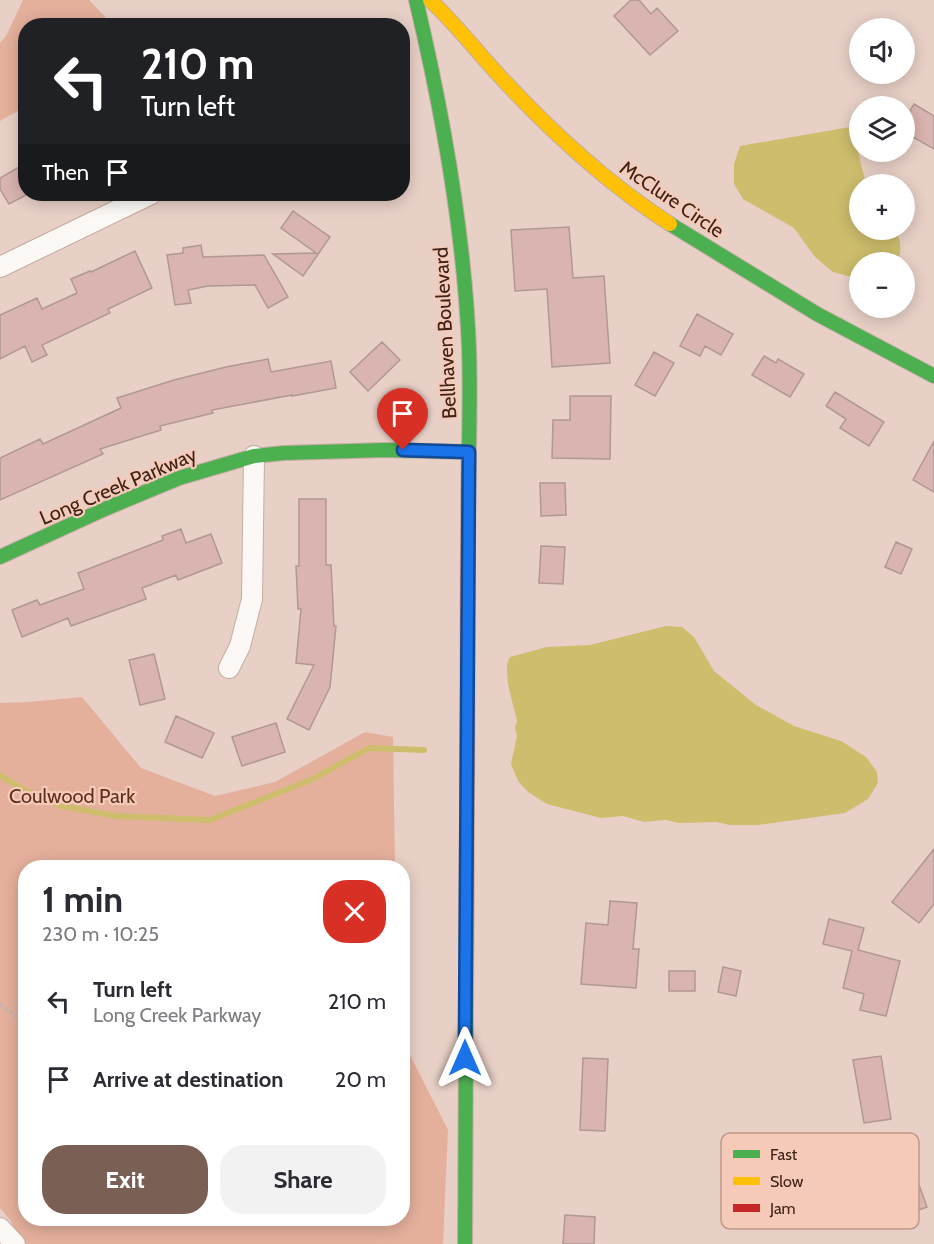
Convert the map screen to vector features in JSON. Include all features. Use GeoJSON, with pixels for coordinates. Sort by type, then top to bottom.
{"type":"FeatureCollection","features":[{"type":"Feature","properties":{"kind":"main road","name":"Bellhaven Boulevard"},"geometry":{"type":"LineString","coordinates":[[416,0],[429,51],[456,202],[469,349],[465,1244]]}},
{"type":"Feature","properties":{"kind":"main road","name":"McClure Circle"},"geometry":{"type":"LineString","coordinates":[[430,0],[530,108],[575,152],[613,184],[668,223],[818,314],[934,376]]}},
{"type":"Feature","properties":{"kind":"main road","name":"Long Creek Parkway"},"geometry":{"type":"LineString","coordinates":[[0,557],[179,478],[254,456],[385,450],[469,452]]}},
{"type":"Feature","properties":{"kind":"street"},"geometry":{"type":"LineString","coordinates":[[0,267],[136,201]]}},
{"type":"Feature","properties":{"kind":"street"},"geometry":{"type":"LineString","coordinates":[[229,668],[240,646],[252,599],[254,456]]}},
{"type":"Feature","properties":{"kind":"street"},"geometry":{"type":"LineString","coordinates":[[0,1228],[15,1244]]}},
{"type":"Feature","properties":{"kind":"path"},"geometry":{"type":"LineString","coordinates":[[0,1004],[18,1018]]}},
{"type":"Feature","properties":{"kind":"green space"},"geometry":{"type":"Polygon","coordinates":[[[23,0],[89,0],[106,18],[18,18],[18,111],[0,121],[0,43],[6,36],[23,0]]]}},
{"type":"Feature","properties":{"kind":"green space","name":"Coulwood Park"},"geometry":{"type":"Polygon","coordinates":[[[82,697],[141,768],[215,796],[275,782],[365,732],[393,737],[395,860],[18,860],[18,1226],[410,1226],[410,1055],[448,1130],[443,1244],[19,1244],[11,1221],[0,1208],[0,703],[82,697]]]}},
{"type":"Feature","properties":{"kind":"shaded area"},"geometry":{"type":"Polygon","coordinates":[[[849,127],[849,162],[860,162],[864,174],[849,174],[849,240],[899,240],[900,252],[849,252],[849,276],[833,272],[815,257],[794,228],[743,199],[734,184],[734,164],[740,146],[849,127]]]}},
{"type":"Feature","properties":{"kind":"shaded area"},"geometry":{"type":"Polygon","coordinates":[[[666,626],[682,627],[694,637],[714,671],[756,705],[794,726],[841,741],[866,757],[877,772],[878,783],[868,799],[845,813],[758,825],[730,825],[716,822],[679,823],[666,820],[644,822],[623,816],[601,818],[547,804],[528,792],[518,781],[511,764],[517,736],[515,728],[517,721],[507,679],[510,657],[547,647],[590,645],[666,626]]]}},
{"type":"Feature","properties":{"kind":"building"},"geometry":{"type":"Polygon","coordinates":[[[631,0],[639,0],[651,14],[657,8],[678,31],[650,55],[614,16],[631,0]]]}},
{"type":"Feature","properties":{"kind":"building"},"geometry":{"type":"Polygon","coordinates":[[[915,105],[934,116],[934,149],[915,138],[915,105]]]}},
{"type":"Feature","properties":{"kind":"building"},"geometry":{"type":"Polygon","coordinates":[[[18,168],[18,199],[9,204],[0,189],[0,178],[18,168]]]}},
{"type":"Feature","properties":{"kind":"building"},"geometry":{"type":"Polygon","coordinates":[[[293,211],[330,237],[303,276],[273,254],[316,253],[281,228],[293,211]]]}},
{"type":"Feature","properties":{"kind":"building"},"geometry":{"type":"Polygon","coordinates":[[[569,227],[573,278],[604,276],[610,363],[552,367],[547,289],[515,291],[511,230],[569,227]]]}},
{"type":"Feature","properties":{"kind":"building"},"geometry":{"type":"Polygon","coordinates":[[[201,245],[203,257],[264,255],[288,297],[268,308],[255,285],[208,286],[188,290],[191,303],[175,305],[167,255],[183,253],[183,248],[201,245]]]}},
{"type":"Feature","properties":{"kind":"building"},"geometry":{"type":"Polygon","coordinates":[[[135,251],[152,288],[108,309],[110,313],[42,345],[47,355],[32,362],[25,346],[0,359],[0,315],[37,298],[42,309],[77,293],[71,279],[135,251]]]}},
{"type":"Feature","properties":{"kind":"building"},"geometry":{"type":"Polygon","coordinates":[[[697,314],[733,334],[721,355],[705,346],[700,356],[680,346],[697,314]]]}},
{"type":"Feature","properties":{"kind":"building"},"geometry":{"type":"Polygon","coordinates":[[[382,342],[400,360],[368,391],[350,372],[382,342]]]}},
{"type":"Feature","properties":{"kind":"building"},"geometry":{"type":"Polygon","coordinates":[[[654,352],[674,363],[655,396],[635,385],[654,352]]]}},
{"type":"Feature","properties":{"kind":"building"},"geometry":{"type":"Polygon","coordinates":[[[764,356],[776,363],[778,359],[804,374],[790,397],[752,375],[764,356]]]}},
{"type":"Feature","properties":{"kind":"building"},"geometry":{"type":"Polygon","coordinates":[[[268,359],[271,372],[331,361],[336,388],[212,410],[213,413],[160,426],[161,430],[100,449],[103,454],[0,500],[0,458],[40,439],[43,444],[121,408],[117,398],[174,380],[268,359]]]}},
{"type":"Feature","properties":{"kind":"building"},"geometry":{"type":"Polygon","coordinates":[[[835,392],[884,422],[869,446],[840,428],[846,419],[826,406],[835,392]]]}},
{"type":"Feature","properties":{"kind":"building"},"geometry":{"type":"Polygon","coordinates":[[[570,396],[611,396],[610,459],[552,458],[553,420],[570,420],[570,396]]]}},
{"type":"Feature","properties":{"kind":"building"},"geometry":{"type":"Polygon","coordinates":[[[934,441],[934,492],[913,480],[934,441]]]}},
{"type":"Feature","properties":{"kind":"building"},"geometry":{"type":"Polygon","coordinates":[[[540,483],[565,483],[566,515],[541,516],[540,483]]]}},
{"type":"Feature","properties":{"kind":"building"},"geometry":{"type":"Polygon","coordinates":[[[299,499],[326,499],[326,565],[331,565],[334,626],[336,626],[330,687],[309,730],[287,719],[314,665],[296,663],[301,609],[298,609],[296,566],[299,566],[299,499]]]}},
{"type":"Feature","properties":{"kind":"building"},"geometry":{"type":"Polygon","coordinates":[[[181,529],[186,543],[211,534],[222,563],[178,580],[176,575],[142,588],[146,599],[71,626],[68,618],[22,637],[12,610],[37,600],[40,605],[84,589],[78,573],[163,540],[162,536],[181,529]]]}},
{"type":"Feature","properties":{"kind":"building"},"geometry":{"type":"Polygon","coordinates":[[[896,542],[912,549],[901,574],[885,567],[896,542]]]}},
{"type":"Feature","properties":{"kind":"building"},"geometry":{"type":"Polygon","coordinates":[[[541,546],[565,547],[563,584],[539,583],[541,546]]]}},
{"type":"Feature","properties":{"kind":"building"},"geometry":{"type":"Polygon","coordinates":[[[154,654],[165,699],[140,705],[129,660],[154,654]]]}},
{"type":"Feature","properties":{"kind":"building"},"geometry":{"type":"Polygon","coordinates":[[[176,716],[214,733],[202,758],[165,742],[176,716]]]}},
{"type":"Feature","properties":{"kind":"building"},"geometry":{"type":"Polygon","coordinates":[[[276,723],[285,752],[242,766],[232,737],[276,723]]]}},
{"type":"Feature","properties":{"kind":"building"},"geometry":{"type":"Polygon","coordinates":[[[934,849],[934,904],[919,923],[892,902],[934,849]]]}},
{"type":"Feature","properties":{"kind":"building"},"geometry":{"type":"Polygon","coordinates":[[[610,901],[637,903],[633,949],[639,949],[636,988],[581,984],[586,923],[608,925],[610,901]]]}},
{"type":"Feature","properties":{"kind":"building"},"geometry":{"type":"Polygon","coordinates":[[[829,919],[864,928],[858,950],[900,961],[886,1016],[860,1010],[864,994],[843,988],[852,951],[823,944],[829,919]]]}},
{"type":"Feature","properties":{"kind":"building"},"geometry":{"type":"Polygon","coordinates":[[[723,967],[741,971],[736,996],[718,992],[723,967]]]}},
{"type":"Feature","properties":{"kind":"building"},"geometry":{"type":"Polygon","coordinates":[[[669,971],[695,971],[695,991],[669,991],[669,971]]]}},
{"type":"Feature","properties":{"kind":"building"},"geometry":{"type":"Polygon","coordinates":[[[881,1056],[891,1119],[864,1123],[853,1060],[881,1056]]]}},
{"type":"Feature","properties":{"kind":"building"},"geometry":{"type":"Polygon","coordinates":[[[583,1058],[608,1059],[605,1131],[580,1130],[583,1058]]]}},
{"type":"Feature","properties":{"kind":"building"},"geometry":{"type":"Polygon","coordinates":[[[919,1185],[927,1207],[919,1210],[919,1185]]]}},
{"type":"Feature","properties":{"kind":"building"},"geometry":{"type":"Polygon","coordinates":[[[565,1215],[595,1217],[594,1244],[563,1244],[565,1215]]]}},
{"type":"Feature","properties":{"kind":"waterway"},"geometry":{"type":"LineString","coordinates":[[0,775],[22,789],[61,806],[116,816],[210,820],[313,779],[369,748],[424,750]]}},
{"type":"Feature","properties":{"kind":"traffic: fast"},"geometry":{"type":"LineString","coordinates":[[416,0],[451,172],[462,260],[470,369],[468,522]]}},
{"type":"Feature","properties":{"kind":"traffic: fast"},"geometry":{"type":"LineString","coordinates":[[670,224],[817,314],[934,376]]}},
{"type":"Feature","properties":{"kind":"traffic: fast"},"geometry":{"type":"LineString","coordinates":[[0,557],[179,478],[254,456],[385,450],[469,452]]}},
{"type":"Feature","properties":{"kind":"traffic: fast"},"geometry":{"type":"LineString","coordinates":[[465,1244],[467,804]]}},
{"type":"Feature","properties":{"kind":"traffic: slow"},"geometry":{"type":"LineString","coordinates":[[430,0],[515,93],[578,154],[623,191],[670,224]]}},
{"type":"Feature","properties":{"kind":"traffic: jam"},"geometry":{"type":"LineString","coordinates":[[467,804],[468,522]]}},
{"type":"Feature","properties":{"kind":"route"},"geometry":{"type":"LineString","coordinates":[[403,450],[469,452],[465,1058]]}}]}
